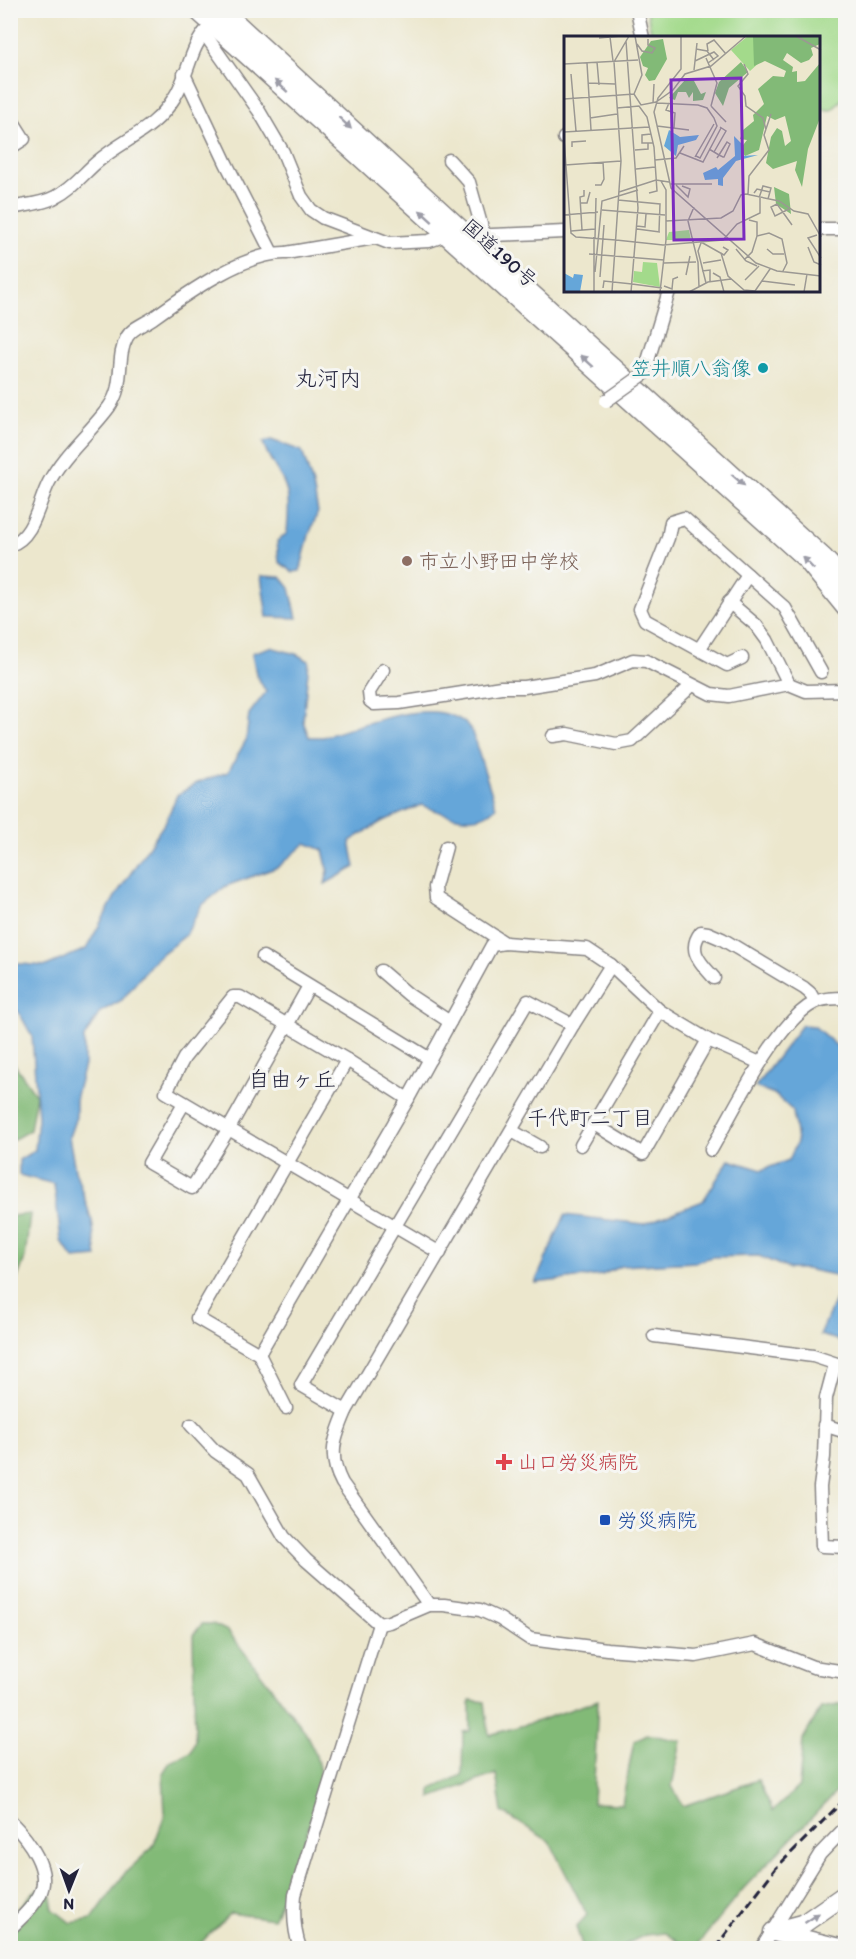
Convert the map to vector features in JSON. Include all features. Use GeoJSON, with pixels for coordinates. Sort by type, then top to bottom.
{"type":"FeatureCollection","features":[{"type":"Feature","properties":{"kind":"highway","name":"国道190号"},"geometry":{"type":"LineString","coordinates":[[197,10],[218,18],[476,236],[824,558],[846,582]]}},
{"type":"Feature","properties":{"kind":"highway","name":"国道190号"},"geometry":{"type":"LineString","coordinates":[[218,18],[446,235],[806,560],[846,608]]}},
{"type":"Feature","properties":{"kind":"highway"},"geometry":{"type":"LineString","coordinates":[[773,1932],[803,1924],[846,1894]]}},
{"type":"Feature","properties":{"kind":"highway"},"geometry":{"type":"LineString","coordinates":[[773,1932],[840,1948],[846,1942]]}},
{"type":"Feature","properties":{"kind":"street"},"geometry":{"type":"LineString","coordinates":[[637,10],[643,36]]}},
{"type":"Feature","properties":{"kind":"street"},"geometry":{"type":"LineString","coordinates":[[10,208],[54,198],[81,180],[97,163],[151,126],[167,110],[178,92],[192,50],[218,18],[259,111],[283,152],[301,196],[311,210],[323,218],[389,243],[429,241],[446,235],[564,232]]}},
{"type":"Feature","properties":{"kind":"street"},"geometry":{"type":"LineString","coordinates":[[184,74],[272,253]]}},
{"type":"Feature","properties":{"kind":"street"},"geometry":{"type":"LineString","coordinates":[[10,117],[24,139],[10,148]]}},
{"type":"Feature","properties":{"kind":"street"},"geometry":{"type":"LineString","coordinates":[[449,160],[469,182],[476,236]]}},
{"type":"Feature","properties":{"kind":"street"},"geometry":{"type":"LineString","coordinates":[[820,229],[846,229]]}},
{"type":"Feature","properties":{"kind":"street"},"geometry":{"type":"LineString","coordinates":[[10,545],[20,542],[28,534],[52,475],[109,407],[120,382],[123,350],[128,336],[173,303],[224,273],[272,253],[286,253],[348,241],[362,242],[374,238]]}},
{"type":"Feature","properties":{"kind":"street"},"geometry":{"type":"LineString","coordinates":[[606,401],[644,374],[669,292]]}},
{"type":"Feature","properties":{"kind":"street"},"geometry":{"type":"LineString","coordinates":[[742,658],[727,665],[700,648],[645,620],[640,609],[668,538],[671,522],[684,518],[785,608],[821,672]]}},
{"type":"Feature","properties":{"kind":"street"},"geometry":{"type":"LineString","coordinates":[[700,648],[748,575]]}},
{"type":"Feature","properties":{"kind":"street"},"geometry":{"type":"LineString","coordinates":[[729,602],[756,625],[767,639],[789,684]]}},
{"type":"Feature","properties":{"kind":"street"},"geometry":{"type":"LineString","coordinates":[[382,670],[369,692],[368,697],[374,704],[399,703],[501,687],[524,687],[595,676],[633,660],[646,661],[711,694],[729,696],[789,684],[806,691],[846,690]]}},
{"type":"Feature","properties":{"kind":"street"},"geometry":{"type":"LineString","coordinates":[[553,736],[567,734],[615,744],[632,741],[692,686]]}},
{"type":"Feature","properties":{"kind":"street"},"geometry":{"type":"LineString","coordinates":[[446,847],[435,887],[436,898],[505,944]]}},
{"type":"Feature","properties":{"kind":"street"},"geometry":{"type":"LineString","coordinates":[[714,978],[694,953],[695,942],[701,932],[722,939],[804,988],[815,1002]]}},
{"type":"Feature","properties":{"kind":"street"},"geometry":{"type":"LineString","coordinates":[[259,1354],[408,1099],[492,945],[587,950],[611,965],[660,1011],[708,1041],[760,1063]]}},
{"type":"Feature","properties":{"kind":"street"},"geometry":{"type":"LineString","coordinates":[[263,957],[430,1059]]}},
{"type":"Feature","properties":{"kind":"street"},"geometry":{"type":"LineString","coordinates":[[429,1605],[336,1472],[333,1448],[335,1437],[346,1411],[573,1025],[611,965]]}},
{"type":"Feature","properties":{"kind":"street"},"geometry":{"type":"LineString","coordinates":[[381,971],[409,995],[450,1022]]}},
{"type":"Feature","properties":{"kind":"street"},"geometry":{"type":"LineString","coordinates":[[184,1103],[149,1164],[192,1188],[228,1130],[309,986]]}},
{"type":"Feature","properties":{"kind":"street"},"geometry":{"type":"LineString","coordinates":[[408,1099],[240,997],[233,997],[184,1058],[166,1092],[440,1253]]}},
{"type":"Feature","properties":{"kind":"street"},"geometry":{"type":"LineString","coordinates":[[711,1150],[760,1063],[795,1017],[815,1002],[846,998]]}},
{"type":"Feature","properties":{"kind":"street"},"geometry":{"type":"LineString","coordinates":[[346,1411],[301,1385],[393,1227],[528,1001],[573,1025]]}},
{"type":"Feature","properties":{"kind":"street"},"geometry":{"type":"LineString","coordinates":[[581,1145],[660,1011]]}},
{"type":"Feature","properties":{"kind":"street"},"geometry":{"type":"LineString","coordinates":[[594,1124],[643,1154],[708,1041]]}},
{"type":"Feature","properties":{"kind":"street"},"geometry":{"type":"LineString","coordinates":[[286,1408],[259,1354],[196,1318],[347,1060]]}},
{"type":"Feature","properties":{"kind":"street"},"geometry":{"type":"LineString","coordinates":[[512,1131],[540,1147]]}},
{"type":"Feature","properties":{"kind":"street"},"geometry":{"type":"LineString","coordinates":[[654,1336],[796,1353],[813,1356],[840,1366],[826,1398],[824,1457],[820,1487],[822,1546],[846,1547]]}},
{"type":"Feature","properties":{"kind":"street"},"geometry":{"type":"LineString","coordinates":[[191,1425],[215,1451],[248,1474],[285,1537],[299,1552],[379,1624]]}},
{"type":"Feature","properties":{"kind":"street"},"geometry":{"type":"LineString","coordinates":[[824,1425],[846,1432]]}},
{"type":"Feature","properties":{"kind":"street"},"geometry":{"type":"LineString","coordinates":[[379,1624],[429,1605],[444,1605],[480,1610],[500,1619],[530,1639],[607,1649],[696,1656],[755,1644],[813,1667],[846,1672]]}},
{"type":"Feature","properties":{"kind":"street"},"geometry":{"type":"LineString","coordinates":[[300,1948],[293,1913],[295,1895],[379,1624]]}},
{"type":"Feature","properties":{"kind":"street"},"geometry":{"type":"LineString","coordinates":[[10,1821],[23,1834],[38,1858],[44,1883],[31,1908],[10,1929]]}},
{"type":"Feature","properties":{"kind":"street"},"geometry":{"type":"LineString","coordinates":[[762,1948],[804,1876],[820,1854],[846,1827]]}},
{"type":"Feature","properties":{"kind":"green space"},"geometry":{"type":"Polygon","coordinates":[[[647,11],[845,11],[845,97],[832,110],[820,109],[820,36],[652,36],[647,11]]]}},
{"type":"Feature","properties":{"kind":"green space"},"geometry":{"type":"Polygon","coordinates":[[[10,1058],[36,1095],[30,1130],[11,1141],[10,1058]]]}},
{"type":"Feature","properties":{"kind":"green space"},"geometry":{"type":"Polygon","coordinates":[[[30,1214],[25,1258],[11,1295],[11,1216],[30,1214]]]}},
{"type":"Feature","properties":{"kind":"green space"},"geometry":{"type":"Polygon","coordinates":[[[202,1624],[213,1624],[228,1631],[304,1730],[315,1752],[323,1784],[295,1868],[273,1919],[230,1913],[196,1948],[11,1948],[11,1916],[35,1891],[49,1886],[53,1909],[71,1923],[92,1919],[125,1873],[153,1847],[165,1815],[163,1773],[170,1762],[191,1752],[195,1740],[193,1635],[202,1624]]]}},
{"type":"Feature","properties":{"kind":"green space"},"geometry":{"type":"Polygon","coordinates":[[[470,1700],[485,1702],[489,1735],[598,1700],[593,1803],[622,1804],[634,1741],[647,1734],[681,1741],[672,1786],[683,1806],[758,1780],[773,1811],[799,1786],[803,1739],[821,1708],[845,1704],[845,1783],[743,1889],[695,1948],[687,1948],[665,1933],[645,1935],[618,1948],[583,1948],[576,1927],[587,1915],[549,1841],[502,1812],[496,1774],[431,1798],[431,1789],[462,1775],[463,1732],[470,1731],[470,1700]]]}},
{"type":"Feature","properties":{"kind":"water"},"geometry":{"type":"Polygon","coordinates":[[[271,440],[302,451],[313,485],[318,512],[309,535],[300,571],[293,572],[279,562],[277,541],[287,533],[288,500],[286,487],[263,442],[271,440]]]}},
{"type":"Feature","properties":{"kind":"water"},"geometry":{"type":"Polygon","coordinates":[[[261,576],[281,577],[290,588],[297,618],[267,617],[261,576]]]}},
{"type":"Feature","properties":{"kind":"water"},"geometry":{"type":"Polygon","coordinates":[[[270,647],[296,654],[309,661],[303,721],[309,737],[323,737],[379,720],[421,712],[440,713],[457,718],[471,729],[496,807],[488,814],[479,817],[460,818],[421,805],[381,822],[350,841],[355,867],[325,884],[328,871],[323,850],[306,843],[278,867],[226,886],[201,906],[186,935],[155,959],[122,1000],[100,1012],[84,1038],[84,1065],[76,1095],[76,1117],[69,1137],[75,1170],[92,1221],[97,1257],[74,1259],[61,1241],[54,1184],[19,1175],[19,1160],[35,1150],[38,1117],[32,1036],[18,1011],[11,1005],[11,963],[46,966],[86,949],[116,895],[166,821],[177,795],[199,782],[228,772],[246,740],[249,714],[266,692],[256,674],[252,653],[270,647]]]}},
{"type":"Feature","properties":{"kind":"water"},"geometry":{"type":"Polygon","coordinates":[[[802,1025],[814,1026],[845,1053],[845,1342],[820,1335],[841,1286],[839,1276],[805,1269],[789,1269],[759,1256],[712,1257],[696,1262],[621,1266],[602,1275],[535,1283],[565,1215],[644,1224],[703,1201],[729,1160],[762,1170],[789,1160],[797,1142],[793,1111],[774,1094],[755,1087],[802,1025]]]}},
{"type":"Feature","properties":{"kind":"railway"},"geometry":{"type":"LineString","coordinates":[[715,1948],[775,1869],[846,1798]]}},
{"type":"Feature","properties":{"kind":"place","name":"笠井順八翁像"},"geometry":{"type":"Point","coordinates":[763,368]}},
{"type":"Feature","properties":{"kind":"place","name":"市立小野田中学校"},"geometry":{"type":"Point","coordinates":[407,561]}},
{"type":"Feature","properties":{"kind":"place","name":"山口労災病院"},"geometry":{"type":"Point","coordinates":[504,1462]}},
{"type":"Feature","properties":{"kind":"place","name":"労災病院"},"geometry":{"type":"Point","coordinates":[605,1520]}},
{"type":"Feature","properties":{"kind":"district","name":"丸河内"},"geometry":{"type":"Point","coordinates":[328,378]}},
{"type":"Feature","properties":{"kind":"district","name":"自由ヶ丘"},"geometry":{"type":"Point","coordinates":[292,1079]}},
{"type":"Feature","properties":{"kind":"district","name":"千代町二丁目"},"geometry":{"type":"Point","coordinates":[590,1117]}}]}
